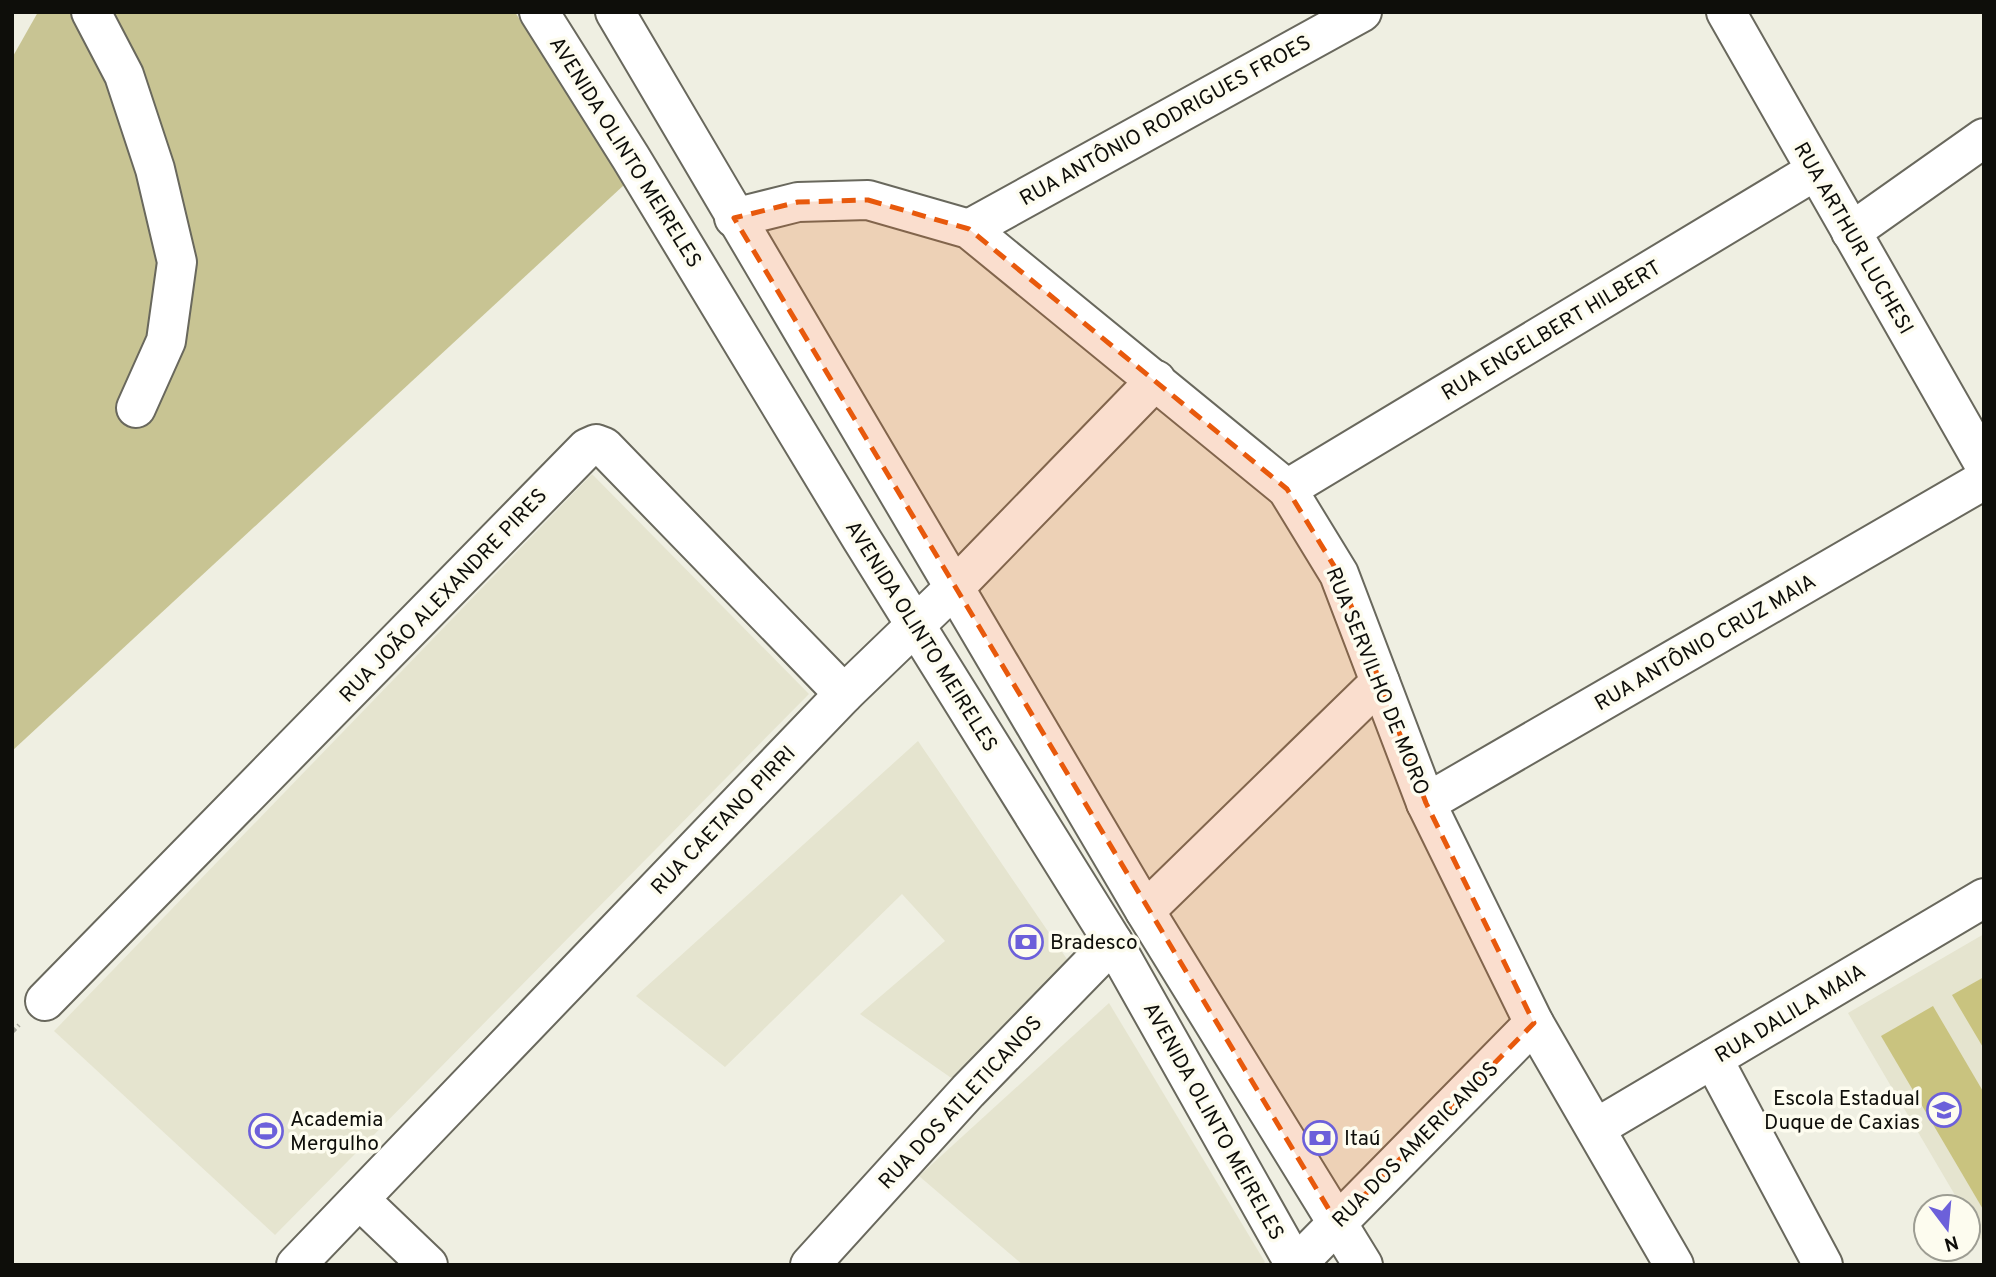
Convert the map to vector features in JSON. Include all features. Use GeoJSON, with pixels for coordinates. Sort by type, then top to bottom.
{"type":"FeatureCollection","features":[{"type":"Feature","properties":{"kind":"street"},"geometry":{"type":"LineString","coordinates":[[91,12],[124,75],[155,169],[177,262],[166,341],[136,408]]}},
{"type":"Feature","properties":{"kind":"street","name":"AVENIDA OLINTO MEIRELES"},"geometry":{"type":"LineString","coordinates":[[539,12],[631,158],[861,538],[1113,942],[1296,1265]]}},
{"type":"Feature","properties":{"kind":"street","name":"RUA ANTÔNIO RODRIGUES FROES"},"geometry":{"type":"LineString","coordinates":[[969,229],[1362,12]]}},
{"type":"Feature","properties":{"kind":"street","name":"RUA ARTHUR LUCHESI"},"geometry":{"type":"LineString","coordinates":[[1726,12],[1984,464]]}},
{"type":"Feature","properties":{"kind":"street"},"geometry":{"type":"LineString","coordinates":[[622,15],[734,218],[1145,911],[1363,1265]]}},
{"type":"Feature","properties":{"kind":"street"},"geometry":{"type":"LineString","coordinates":[[1851,232],[1984,138]]}},
{"type":"Feature","properties":{"kind":"street","name":"RUA ENGELBERT HILBERT"},"geometry":{"type":"LineString","coordinates":[[1287,489],[1815,171]]}},
{"type":"Feature","properties":{"kind":"street","name":"RUA SERVILHO DE MORO"},"geometry":{"type":"LineString","coordinates":[[734,218],[798,202],[868,200],[969,229],[1287,489],[1339,574],[1426,803],[1534,1023],[1674,1265]]}},
{"type":"Feature","properties":{"kind":"street","name":"RUA CAETANO PIRRI"},"geometry":{"type":"LineString","coordinates":[[296,1265],[844,694],[955,587],[1156,380]]}},
{"type":"Feature","properties":{"kind":"street","name":"RUA JOÃO ALEXANDRE PIRES"},"geometry":{"type":"LineString","coordinates":[[45,1000],[587,448],[596,444],[604,447],[844,694]]}},
{"type":"Feature","properties":{"kind":"street","name":"RUA ANTÔNIO CRUZ MAIA"},"geometry":{"type":"LineString","coordinates":[[1426,803],[1984,480]]}},
{"type":"Feature","properties":{"kind":"street"},"geometry":{"type":"LineString","coordinates":[[1145,911],[1380,682]]}},
{"type":"Feature","properties":{"kind":"street","name":"RUA DALILA MAIA"},"geometry":{"type":"LineString","coordinates":[[1596,1128],[1720,1071],[1984,898]]}},
{"type":"Feature","properties":{"kind":"street","name":"RUA DOS ATLETICANOS"},"geometry":{"type":"LineString","coordinates":[[810,1265],[968,1091],[1113,942]]}},
{"type":"Feature","properties":{"kind":"street","name":"RUA DOS AMERICANOS"},"geometry":{"type":"LineString","coordinates":[[1296,1265],[1534,1023]]}},
{"type":"Feature","properties":{"kind":"street"},"geometry":{"type":"LineString","coordinates":[[1720,1071],[1824,1265]]}},
{"type":"Feature","properties":{"kind":"street"},"geometry":{"type":"LineString","coordinates":[[360,1200],[428,1265]]}},
{"type":"Feature","properties":{"kind":"highlighted area"},"geometry":{"type":"Polygon","coordinates":[[[868,200],[969,229],[1287,489],[1339,574],[1426,803],[1534,1023],[1337,1223],[734,218],[798,202],[868,200]]]}},
{"type":"Feature","properties":{"kind":"shaded area"},"geometry":{"type":"Polygon","coordinates":[[[38,12],[515,12],[624,185],[12,751],[12,58],[38,12]]]}},
{"type":"Feature","properties":{"kind":"shaded area"},"geometry":{"type":"Polygon","coordinates":[[[592,474],[809,694],[275,1235],[54,1031],[592,474]]]}},
{"type":"Feature","properties":{"kind":"shaded area"},"geometry":{"type":"Polygon","coordinates":[[[918,741],[1071,965],[957,1082],[860,1014],[945,941],[902,894],[725,1067],[636,996],[918,741]]]}},
{"type":"Feature","properties":{"kind":"shaded area","name":"Escola Estadual Duque de Caxias"},"geometry":{"type":"Polygon","coordinates":[[[1984,934],[1984,1244],[1982,1193],[1954,1193],[1848,1013],[1984,934]]]}},
{"type":"Feature","properties":{"kind":"shaded area"},"geometry":{"type":"Polygon","coordinates":[[[1109,1003],[1265,1262],[1262,1265],[1023,1265],[919,1176],[1109,1003]]]}},
{"type":"Feature","properties":{"kind":"building"},"geometry":{"type":"Polygon","coordinates":[[[1984,977],[1984,1049],[1952,995],[1984,977]]]}},
{"type":"Feature","properties":{"kind":"building"},"geometry":{"type":"Polygon","coordinates":[[[1933,1006],[1984,1093],[1984,1211],[1982,1193],[1973,1193],[1881,1036],[1933,1006]]]}},
{"type":"Feature","properties":{"kind":"place","name":"Bradesco"},"geometry":{"type":"Point","coordinates":[1026,942]}},
{"type":"Feature","properties":{"kind":"place","name":"Escola Estadual Duque de Caxias"},"geometry":{"type":"Point","coordinates":[1944,1110]}},
{"type":"Feature","properties":{"kind":"place","name":"Academia Mergulho"},"geometry":{"type":"Point","coordinates":[266,1131]}},
{"type":"Feature","properties":{"kind":"place","name":"Itaú"},"geometry":{"type":"Point","coordinates":[1320,1138]}}]}
